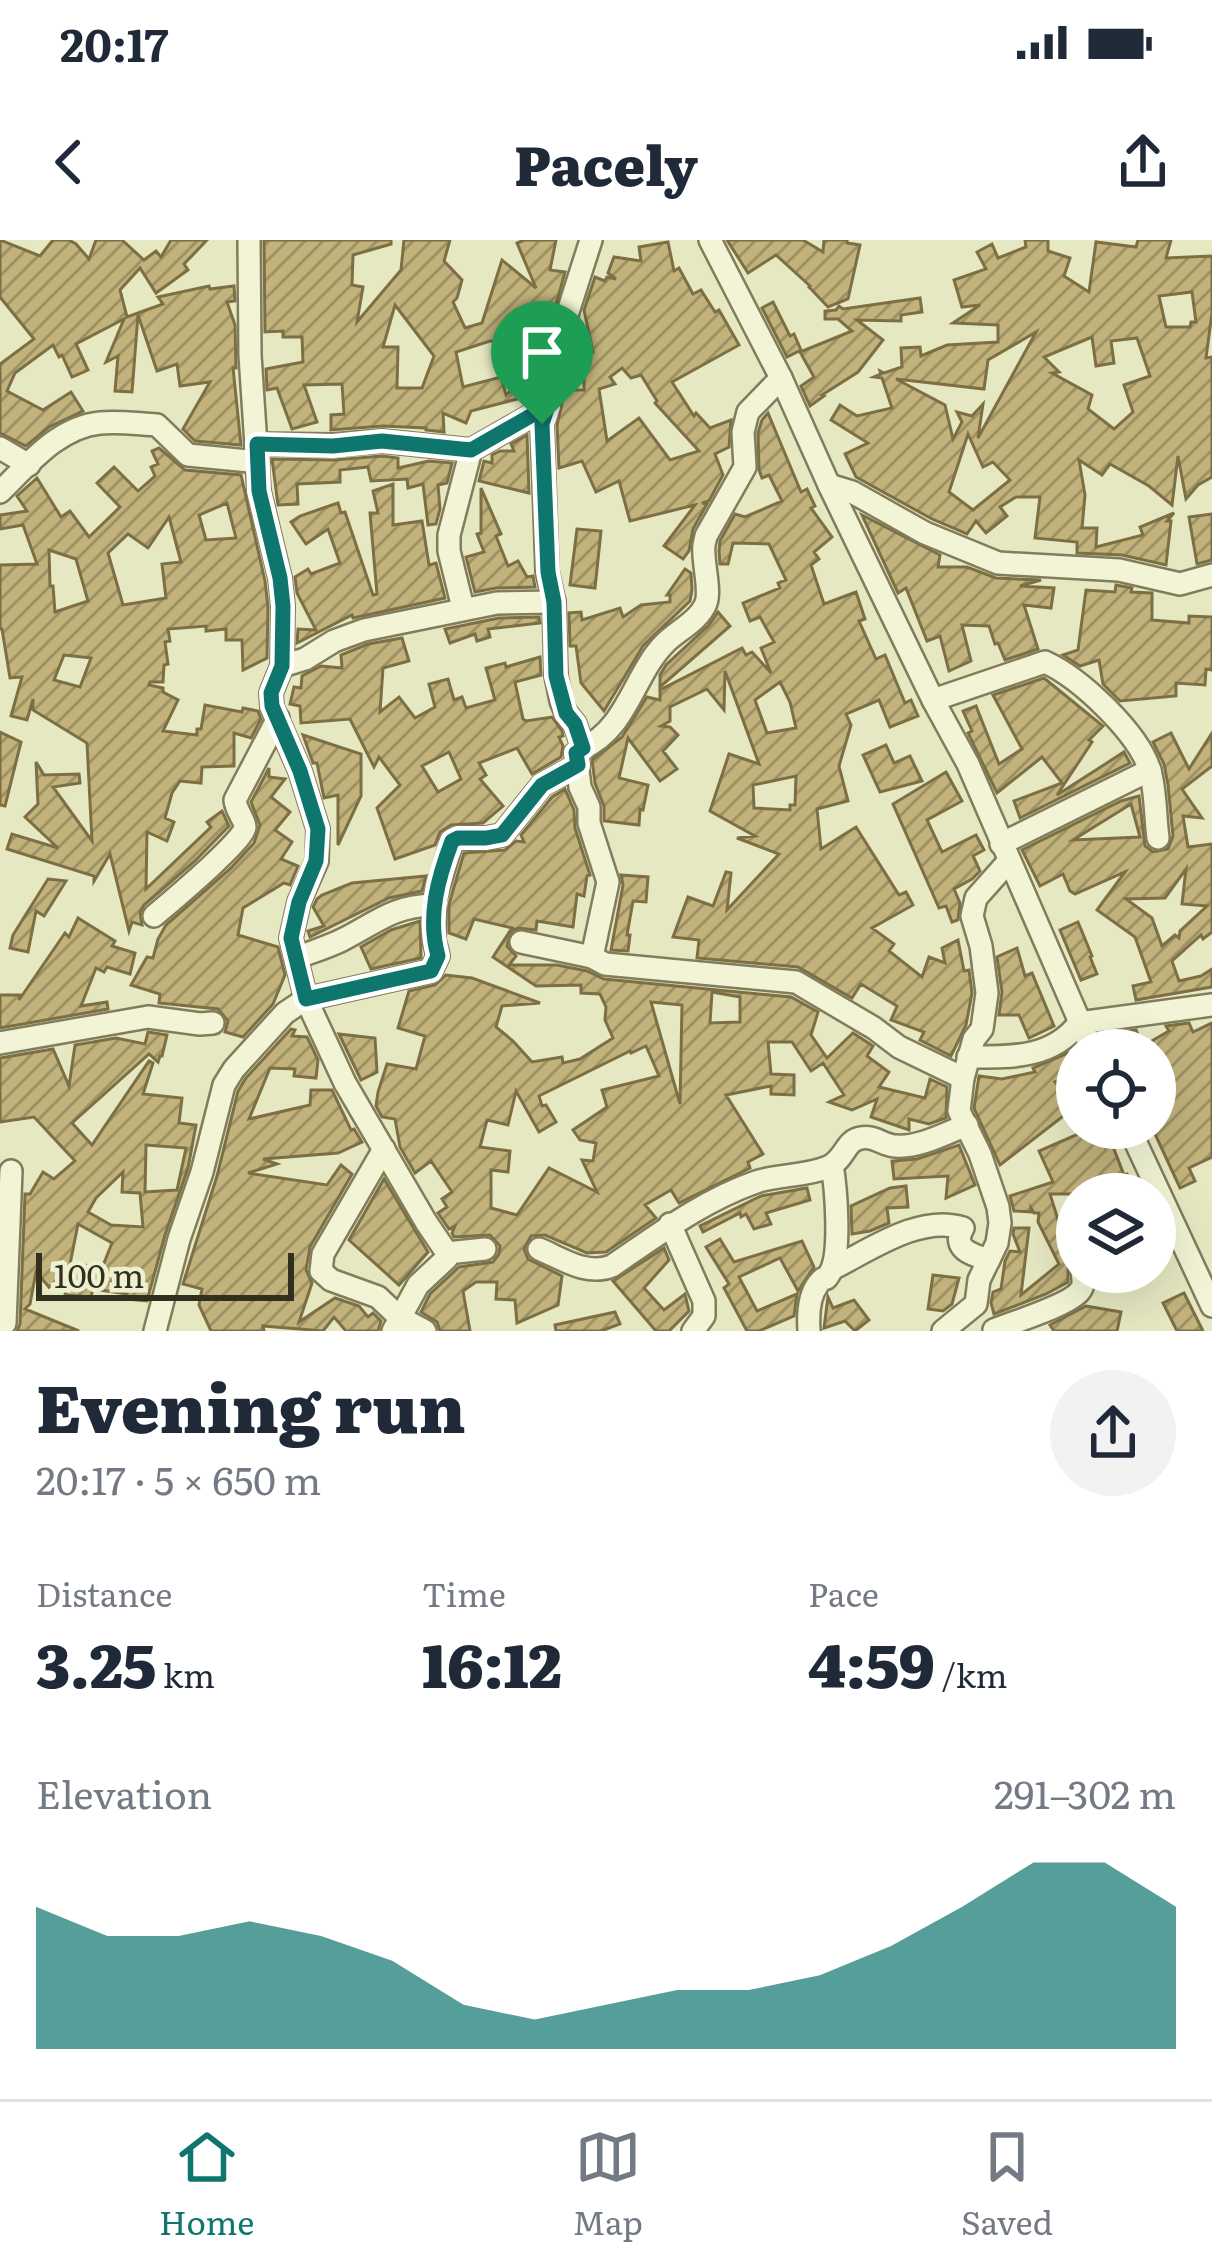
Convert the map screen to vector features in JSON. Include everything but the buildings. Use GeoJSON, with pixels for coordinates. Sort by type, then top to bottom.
{"type":"FeatureCollection","features":[{"type":"Feature","properties":{"kind":"street"},"geometry":{"type":"LineString","coordinates":[[248,240],[259,491],[280,578],[282,666],[271,693],[272,706],[318,829],[316,861],[291,938],[306,999],[345,1083],[447,1258],[418,1285],[396,1324]]}},
{"type":"Feature","properties":{"kind":"street"},"geometry":{"type":"LineString","coordinates":[[591,240],[567,315],[542,424],[558,688],[575,724],[580,787],[608,882],[592,958]]}},
{"type":"Feature","properties":{"kind":"street"},"geometry":{"type":"LineString","coordinates":[[710,240],[968,764],[1082,1029]]}},
{"type":"Feature","properties":{"kind":"street"},"geometry":{"type":"LineString","coordinates":[[155,1331],[224,1084],[284,1013],[306,999],[431,971],[438,956],[433,905],[454,839],[502,835],[542,785],[597,742],[626,707],[661,647],[706,602],[706,536],[745,467],[745,420],[781,378]]}},
{"type":"Feature","properties":{"kind":"street"},"geometry":{"type":"LineString","coordinates":[[0,492],[68,432],[94,423],[157,425],[188,455],[382,441],[471,450],[548,406]]}},
{"type":"Feature","properties":{"kind":"street"},"geometry":{"type":"LineString","coordinates":[[0,448],[28,465]]}},
{"type":"Feature","properties":{"kind":"street"},"geometry":{"type":"LineString","coordinates":[[463,608],[449,535],[471,450]]}},
{"type":"Feature","properties":{"kind":"street"},"geometry":{"type":"LineString","coordinates":[[829,485],[998,563],[1119,569],[1180,584],[1212,575]]}},
{"type":"Feature","properties":{"kind":"street"},"geometry":{"type":"LineString","coordinates":[[282,666],[350,634],[463,608],[554,602]]}},
{"type":"Feature","properties":{"kind":"street"},"geometry":{"type":"LineString","coordinates":[[933,700],[1046,662],[1068,672],[1143,754],[1150,770],[1158,838]]}},
{"type":"Feature","properties":{"kind":"street"},"geometry":{"type":"LineString","coordinates":[[154,916],[243,833],[235,800],[278,718]]}},
{"type":"Feature","properties":{"kind":"street"},"geometry":{"type":"LineString","coordinates":[[1078,1293],[994,1330],[976,1304],[979,1280],[997,1243],[1000,1223],[998,1207],[959,1111],[987,993],[972,916],[976,898],[1005,853],[1150,770]]}},
{"type":"Feature","properties":{"kind":"street"},"geometry":{"type":"LineString","coordinates":[[296,958],[342,940],[384,915],[412,905],[433,905]]}},
{"type":"Feature","properties":{"kind":"street"},"geometry":{"type":"LineString","coordinates":[[521,942],[604,964],[796,982],[899,1048],[966,1067],[1057,1046],[1079,1023],[1212,1005]]}},
{"type":"Feature","properties":{"kind":"street"},"geometry":{"type":"LineString","coordinates":[[0,1043],[148,1017],[213,1023]]}},
{"type":"Feature","properties":{"kind":"street"},"geometry":{"type":"LineString","coordinates":[[539,1249],[584,1268],[602,1270],[670,1224],[758,1181],[832,1165],[858,1138],[902,1147],[967,1125]]}},
{"type":"Feature","properties":{"kind":"street"},"geometry":{"type":"LineString","coordinates":[[384,1149],[320,1265],[331,1280],[379,1297],[396,1324],[425,1331]]}},
{"type":"Feature","properties":{"kind":"street"},"geometry":{"type":"LineString","coordinates":[[832,1165],[838,1224],[832,1269]]}},
{"type":"Feature","properties":{"kind":"street"},"geometry":{"type":"LineString","coordinates":[[0,1329],[5,1323],[11,1172]]}},
{"type":"Feature","properties":{"kind":"street"},"geometry":{"type":"LineString","coordinates":[[670,1224],[704,1300],[704,1316],[693,1331]]}},
{"type":"Feature","properties":{"kind":"street"},"geometry":{"type":"LineString","coordinates":[[809,1331],[808,1312],[816,1286],[832,1269],[907,1232],[958,1225],[963,1228],[958,1236],[965,1251],[989,1260]]}},
{"type":"Feature","properties":{"kind":"street"},"geometry":{"type":"LineString","coordinates":[[1176,1235],[1212,1306]]}},
{"type":"Feature","properties":{"kind":"street"},"geometry":{"type":"LineString","coordinates":[[446,1253],[485,1249]]}},
{"type":"Feature","properties":{"kind":"street"},"geometry":{"type":"LineString","coordinates":[[943,1331],[976,1304]]}},
{"type":"Feature","properties":{"kind":"route"},"geometry":{"type":"LineString","coordinates":[[548,406],[542,424],[556,676],[566,713],[583,748],[576,753],[578,765],[530,796],[502,835],[452,841],[433,905],[438,956],[431,971],[306,999],[291,938],[316,861],[318,829],[272,706],[271,693],[282,666],[283,606],[259,491],[257,444],[333,446],[382,441],[471,450],[548,406]]}}]}
